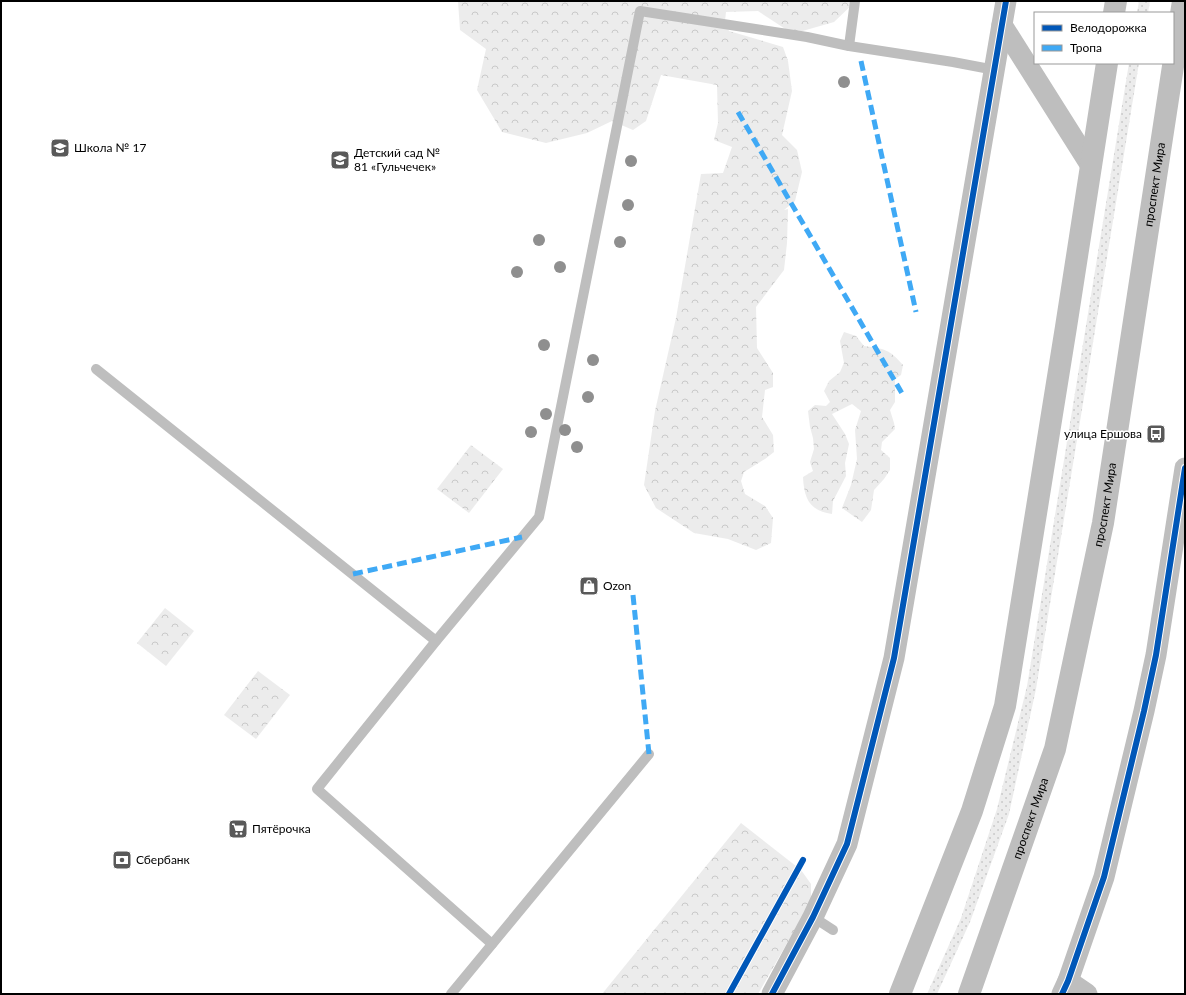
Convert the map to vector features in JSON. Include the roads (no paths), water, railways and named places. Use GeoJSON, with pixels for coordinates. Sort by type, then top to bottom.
{"type":"FeatureCollection","features":[{"type":"Feature","properties":{"kind":"main road"},"geometry":{"type":"LineString","coordinates":[[1114,12],[1116,1]]}},
{"type":"Feature","properties":{"kind":"main road","name":"проспект Мира"},"geometry":{"type":"LineString","coordinates":[[1174,60],[1183,1]]}},
{"type":"Feature","properties":{"kind":"main road"},"geometry":{"type":"LineString","coordinates":[[900,994],[972,810],[1005,706],[1106,64]]}},
{"type":"Feature","properties":{"kind":"main road","name":"проспект Мира"},"geometry":{"type":"LineString","coordinates":[[969,994],[1057,741],[1104,523],[1173,64]]}},
{"type":"Feature","properties":{"kind":"street"},"geometry":{"type":"LineString","coordinates":[[772,994],[813,917],[847,844],[894,658],[1006,1]]}},
{"type":"Feature","properties":{"kind":"street"},"geometry":{"type":"LineString","coordinates":[[1002,25],[1091,166]]}},
{"type":"Feature","properties":{"kind":"street"},"geometry":{"type":"LineString","coordinates":[[1087,994],[1065,988],[1104,877],[1144,711],[1156,655],[1185,468]]}},
{"type":"Feature","properties":{"kind":"lane"},"geometry":{"type":"LineString","coordinates":[[848,46],[855,1]]}},
{"type":"Feature","properties":{"kind":"lane"},"geometry":{"type":"LineString","coordinates":[[492,944],[316,789],[539,517],[640,11],[807,37],[848,46],[995,70]]}},
{"type":"Feature","properties":{"kind":"lane"},"geometry":{"type":"LineString","coordinates":[[96,369],[436,641]]}},
{"type":"Feature","properties":{"kind":"lane"},"geometry":{"type":"LineString","coordinates":[[451,994],[649,754]]}},
{"type":"Feature","properties":{"kind":"lane"},"geometry":{"type":"LineString","coordinates":[[813,917],[833,930]]}},
{"type":"Feature","properties":{"kind":"place","name":"Школа № 17"},"geometry":{"type":"Point","coordinates":[60,148]}},
{"type":"Feature","properties":{"kind":"place","name":"Детский сад № 81 «Гульчечек»"},"geometry":{"type":"Point","coordinates":[340,160]}},
{"type":"Feature","properties":{"kind":"place","name":"улица Ершова"},"geometry":{"type":"Point","coordinates":[1156,434]}},
{"type":"Feature","properties":{"kind":"place","name":"Ozon"},"geometry":{"type":"Point","coordinates":[589,586]}},
{"type":"Feature","properties":{"kind":"place","name":"Пятёрочка"},"geometry":{"type":"Point","coordinates":[238,829]}},
{"type":"Feature","properties":{"kind":"place","name":"Сбербанк"},"geometry":{"type":"Point","coordinates":[122,860]}}]}
